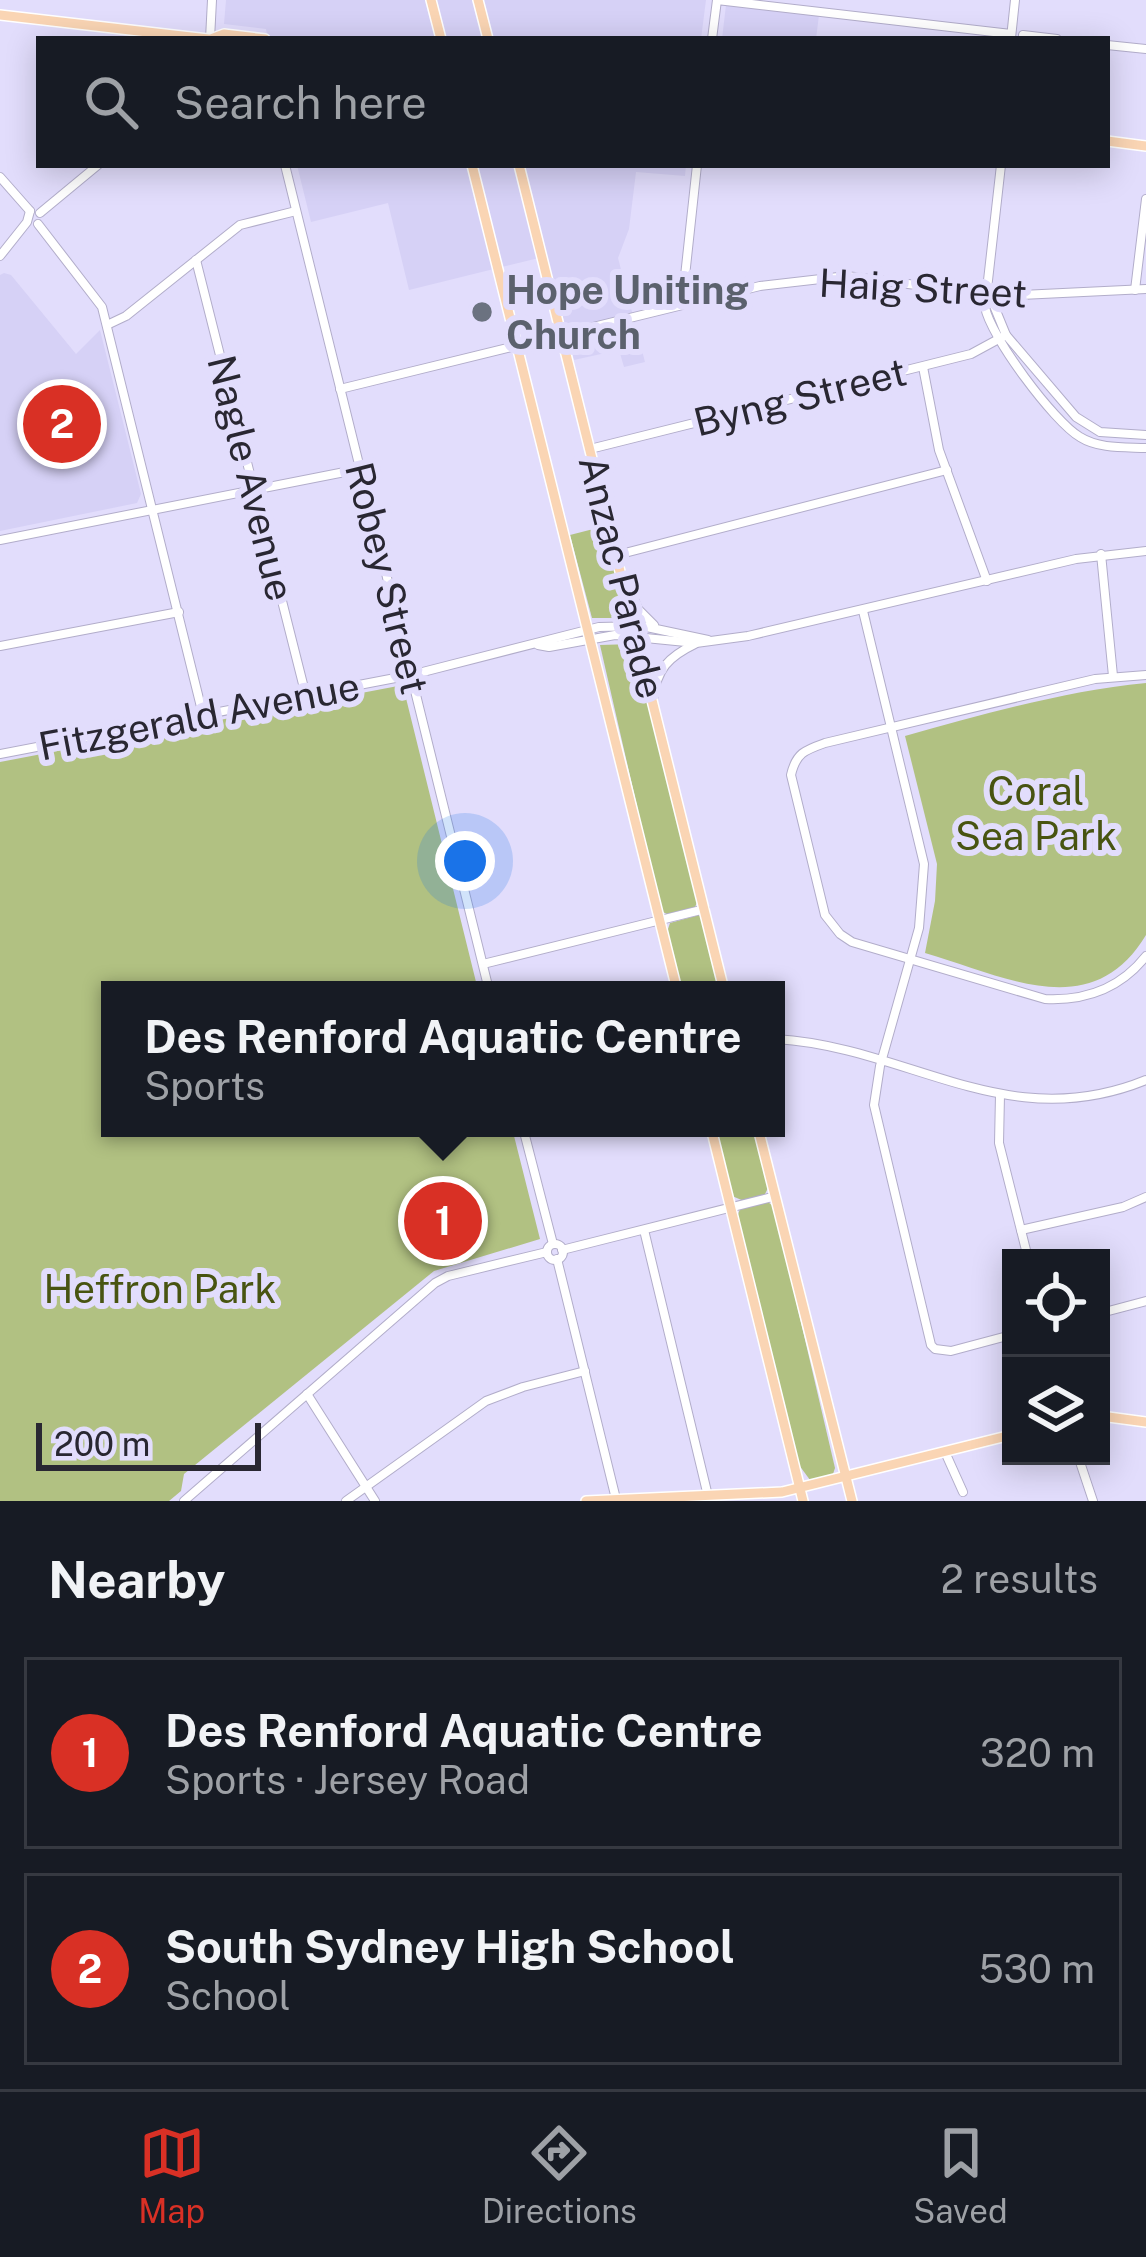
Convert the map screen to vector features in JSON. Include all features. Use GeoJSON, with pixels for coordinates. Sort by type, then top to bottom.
{"type":"FeatureCollection","features":[{"type":"Feature","properties":{"kind":"main road"},"geometry":{"type":"LineString","coordinates":[[431,0],[440,36]]}},
{"type":"Feature","properties":{"kind":"main road"},"geometry":{"type":"LineString","coordinates":[[478,0],[487,36]]}},
{"type":"Feature","properties":{"kind":"main road"},"geometry":{"type":"LineString","coordinates":[[0,15],[184,36]]}},
{"type":"Feature","properties":{"kind":"main road"},"geometry":{"type":"LineString","coordinates":[[1110,141],[1146,146]]}},
{"type":"Feature","properties":{"kind":"main road","name":"Anzac Parade"},"geometry":{"type":"LineString","coordinates":[[473,168],[675,981]]}},
{"type":"Feature","properties":{"kind":"main road","name":"Anzac Parade"},"geometry":{"type":"LineString","coordinates":[[520,168],[722,981]]}},
{"type":"Feature","properties":{"kind":"main road"},"geometry":{"type":"LineString","coordinates":[[714,1137],[803,1501]]}},
{"type":"Feature","properties":{"kind":"main road"},"geometry":{"type":"LineString","coordinates":[[760,1137],[851,1501]]}},
{"type":"Feature","properties":{"kind":"main road"},"geometry":{"type":"LineString","coordinates":[[1110,1417],[1146,1422]]}},
{"type":"Feature","properties":{"kind":"main road"},"geometry":{"type":"LineString","coordinates":[[586,1501],[800,1489],[1002,1437]]}},
{"type":"Feature","properties":{"kind":"street"},"geometry":{"type":"LineString","coordinates":[[210,36],[212,0]]}},
{"type":"Feature","properties":{"kind":"street"},"geometry":{"type":"LineString","coordinates":[[712,36],[717,0],[1011,36],[1015,0]]}},
{"type":"Feature","properties":{"kind":"street"},"geometry":{"type":"LineString","coordinates":[[1023,35],[1032,36]]}},
{"type":"Feature","properties":{"kind":"street"},"geometry":{"type":"LineString","coordinates":[[1110,44],[1146,49]]}},
{"type":"Feature","properties":{"kind":"street"},"geometry":{"type":"LineString","coordinates":[[0,256],[33,223],[35,212],[94,168]]}},
{"type":"Feature","properties":{"kind":"street","name":"Robey Street"},"geometry":{"type":"LineString","coordinates":[[286,168],[487,981]]}},
{"type":"Feature","properties":{"kind":"street"},"geometry":{"type":"LineString","coordinates":[[682,304],[697,168]]}},
{"type":"Feature","properties":{"kind":"street"},"geometry":{"type":"LineString","coordinates":[[1001,168],[987,318],[1065,424],[1083,440],[1146,448]]}},
{"type":"Feature","properties":{"kind":"street"},"geometry":{"type":"LineString","coordinates":[[0,177],[35,212]]}},
{"type":"Feature","properties":{"kind":"street"},"geometry":{"type":"LineString","coordinates":[[1141,290],[1146,199]]}},
{"type":"Feature","properties":{"kind":"street"},"geometry":{"type":"LineString","coordinates":[[107,325],[126,316],[241,225],[296,211]]}},
{"type":"Feature","properties":{"kind":"street"},"geometry":{"type":"LineString","coordinates":[[33,223],[96,294],[107,325],[203,715]]}},
{"type":"Feature","properties":{"kind":"street","name":"Nagle Avenue"},"geometry":{"type":"LineString","coordinates":[[196,260],[306,696]]}},
{"type":"Feature","properties":{"kind":"street","name":"Haig Street"},"geometry":{"type":"LineString","coordinates":[[340,389],[760,286],[847,276],[989,295],[1141,290]]}},
{"type":"Feature","properties":{"kind":"street"},"geometry":{"type":"LineString","coordinates":[[1001,338],[1089,428],[1146,435]]}},
{"type":"Feature","properties":{"kind":"street","name":"Byng Street"},"geometry":{"type":"LineString","coordinates":[[590,449],[923,368],[971,355],[1001,338]]}},
{"type":"Feature","properties":{"kind":"street"},"geometry":{"type":"LineString","coordinates":[[923,368],[939,450],[987,580]]}},
{"type":"Feature","properties":{"kind":"street"},"geometry":{"type":"LineString","coordinates":[[0,540],[360,469]]}},
{"type":"Feature","properties":{"kind":"street"},"geometry":{"type":"LineString","coordinates":[[661,629],[638,609],[618,560],[947,470]]}},
{"type":"Feature","properties":{"kind":"street","name":"Fitzgerald Avenue"},"geometry":{"type":"LineString","coordinates":[[636,631],[696,643],[748,636],[1101,554],[1146,551]]}},
{"type":"Feature","properties":{"kind":"street"},"geometry":{"type":"LineString","coordinates":[[1101,554],[1113,676]]}},
{"type":"Feature","properties":{"kind":"street"},"geometry":{"type":"LineString","coordinates":[[863,611],[924,864],[919,928],[874,1096],[875,1124],[935,1349],[951,1352],[1002,1338]]}},
{"type":"Feature","properties":{"kind":"street"},"geometry":{"type":"LineString","coordinates":[[0,646],[179,612]]}},
{"type":"Feature","properties":{"kind":"street","name":"Fitzgerald Avenue"},"geometry":{"type":"LineString","coordinates":[[0,754],[411,675],[538,645],[549,647],[590,633],[661,629],[708,640]]}},
{"type":"Feature","properties":{"kind":"street"},"geometry":{"type":"LineString","coordinates":[[653,702],[660,668],[696,643]]}},
{"type":"Feature","properties":{"kind":"street"},"geometry":{"type":"LineString","coordinates":[[1146,675],[1113,676],[802,751],[793,767],[792,786],[830,923],[851,942],[1045,999],[1065,1000],[1109,988],[1146,956]]}},
{"type":"Feature","properties":{"kind":"street"},"geometry":{"type":"LineString","coordinates":[[483,964],[705,909]]}},
{"type":"Feature","properties":{"kind":"street"},"geometry":{"type":"LineString","coordinates":[[785,1040],[827,1045],[1000,1095],[1064,1100],[1099,1095],[1146,1079]]}},
{"type":"Feature","properties":{"kind":"street"},"geometry":{"type":"LineString","coordinates":[[1000,1095],[999,1143],[1026,1249]]}},
{"type":"Feature","properties":{"kind":"street"},"geometry":{"type":"LineString","coordinates":[[525,1137],[616,1499]]}},
{"type":"Feature","properties":{"kind":"street"},"geometry":{"type":"LineString","coordinates":[[184,1501],[448,1276],[776,1196]]}},
{"type":"Feature","properties":{"kind":"street"},"geometry":{"type":"LineString","coordinates":[[1021,1230],[1123,1207],[1146,1197]]}},
{"type":"Feature","properties":{"kind":"street"},"geometry":{"type":"LineString","coordinates":[[644,1230],[708,1496]]}},
{"type":"Feature","properties":{"kind":"street"},"geometry":{"type":"LineString","coordinates":[[1110,1311],[1146,1301]]}},
{"type":"Feature","properties":{"kind":"street"},"geometry":{"type":"LineString","coordinates":[[346,1501],[486,1401],[585,1372]]}},
{"type":"Feature","properties":{"kind":"street"},"geometry":{"type":"LineString","coordinates":[[308,1394],[375,1501]]}},
{"type":"Feature","properties":{"kind":"street"},"geometry":{"type":"LineString","coordinates":[[945,1452],[963,1492]]}},
{"type":"Feature","properties":{"kind":"street"},"geometry":{"type":"LineString","coordinates":[[1081,1465],[1093,1501]]}},
{"type":"Feature","properties":{"kind":"shaded area"},"geometry":{"type":"Polygon","coordinates":[[[226,0],[706,0],[701,36],[267,36],[266,29],[224,24],[226,0]]]}},
{"type":"Feature","properties":{"kind":"shaded area"},"geometry":{"type":"Polygon","coordinates":[[[726,5],[819,15],[816,36],[722,36],[726,5]]]}},
{"type":"Feature","properties":{"kind":"shaded area"},"geometry":{"type":"Polygon","coordinates":[[[298,168],[686,168],[685,176],[636,172],[629,229],[618,258],[645,362],[624,367],[619,350],[574,360],[547,256],[409,290],[388,203],[311,222],[298,168]]]}},
{"type":"Feature","properties":{"kind":"shaded area"},"geometry":{"type":"Polygon","coordinates":[[[0,275],[11,275],[76,354],[100,330],[141,494],[137,503],[0,531],[0,275]]]}},
{"type":"Feature","properties":{"kind":"green space"},"geometry":{"type":"Polygon","coordinates":[[[605,526],[624,618],[592,618],[570,535],[605,526]]]}},
{"type":"Feature","properties":{"kind":"green space"},"geometry":{"type":"Polygon","coordinates":[[[633,644],[698,900],[695,907],[667,914],[661,911],[600,645],[633,644]]]}},
{"type":"Feature","properties":{"kind":"green space","name":"Coral Sea Park"},"geometry":{"type":"Polygon","coordinates":[[[1146,683],[1146,935],[1124,963],[1100,979],[1045,986],[925,953],[937,864],[905,736],[1055,697],[1146,683]]]}},
{"type":"Feature","properties":{"kind":"green space","name":"Heffron Park"},"geometry":{"type":"Polygon","coordinates":[[[398,686],[404,690],[476,981],[101,981],[101,1137],[514,1137],[540,1239],[434,1271],[184,1474],[181,1491],[169,1501],[0,1501],[0,762],[398,686]]]}},
{"type":"Feature","properties":{"kind":"green space"},"geometry":{"type":"Polygon","coordinates":[[[699,915],[703,919],[719,981],[680,981],[667,932],[670,923],[699,915]]]}},
{"type":"Feature","properties":{"kind":"green space"},"geometry":{"type":"Polygon","coordinates":[[[718,1137],[757,1137],[769,1186],[764,1196],[744,1201],[732,1196],[718,1137]]]}},
{"type":"Feature","properties":{"kind":"green space"},"geometry":{"type":"Polygon","coordinates":[[[768,1202],[774,1207],[835,1468],[833,1474],[810,1480],[799,1465],[737,1217],[740,1209],[768,1202]]]}},
{"type":"Feature","properties":{"kind":"place","name":"Hope Uniting Church"},"geometry":{"type":"Point","coordinates":[482,312]}},
{"type":"Feature","properties":{"kind":"place","name":"South Sydney High School"},"geometry":{"type":"Point","coordinates":[62,424]}},
{"type":"Feature","properties":{"kind":"place","name":"Des Renford Aquatic Centre"},"geometry":{"type":"Point","coordinates":[443,1221]}}]}
